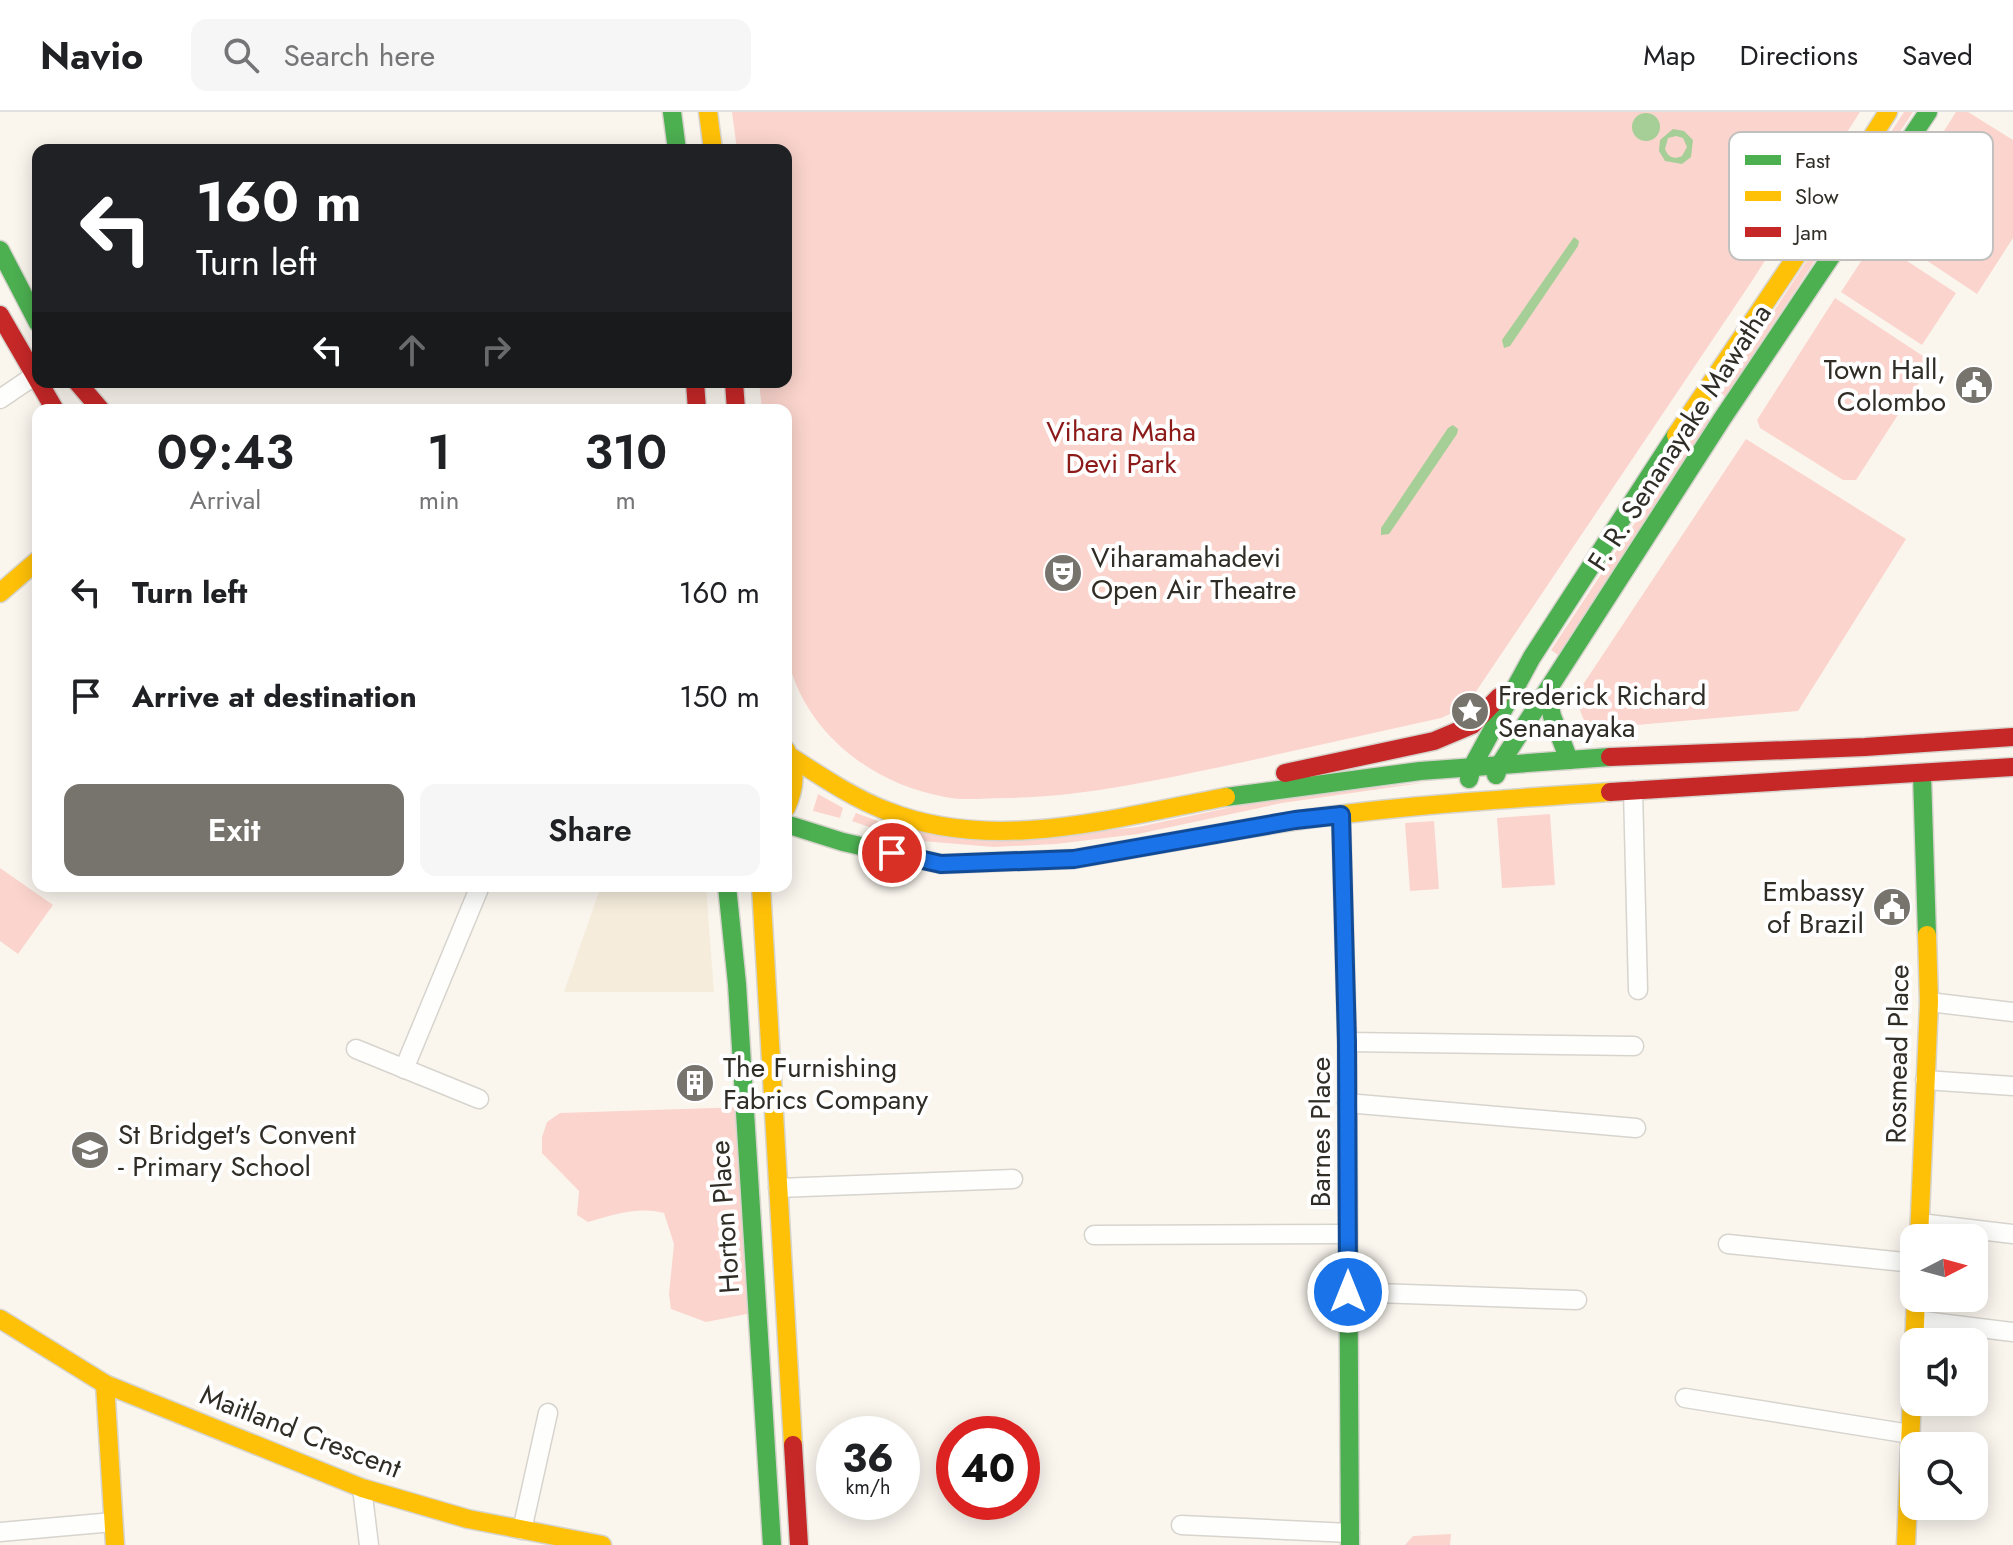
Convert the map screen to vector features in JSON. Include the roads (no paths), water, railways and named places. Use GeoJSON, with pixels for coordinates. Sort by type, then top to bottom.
{"type":"FeatureCollection","features":[{"type":"Feature","properties":{"kind":"main road"},"geometry":{"type":"LineString","coordinates":[[672,112],[676,144]]}},
{"type":"Feature","properties":{"kind":"main road"},"geometry":{"type":"LineString","coordinates":[[708,112],[712,144]]}},
{"type":"Feature","properties":{"kind":"main road","name":"F. R. Senanayake Mawatha"},"geometry":{"type":"LineString","coordinates":[[1875,132],[1888,112]]}},
{"type":"Feature","properties":{"kind":"main road","name":"F. R. Senanayake Mawatha"},"geometry":{"type":"LineString","coordinates":[[1915,132],[1928,112]]}},
{"type":"Feature","properties":{"kind":"main road"},"geometry":{"type":"LineString","coordinates":[[0,250],[32,311]]}},
{"type":"Feature","properties":{"kind":"main road","name":"F. R. Senanayake Mawatha"},"geometry":{"type":"LineString","coordinates":[[1463,802],[1472,767],[1532,657],[1697,402],[1794,260]]}},
{"type":"Feature","properties":{"kind":"main road","name":"F. R. Senanayake Mawatha"},"geometry":{"type":"LineString","coordinates":[[1489,800],[1500,764],[1722,419],[1829,260]]}},
{"type":"Feature","properties":{"kind":"main road"},"geometry":{"type":"LineString","coordinates":[[0,315],[32,372]]}},
{"type":"Feature","properties":{"kind":"main road"},"geometry":{"type":"LineString","coordinates":[[82,388],[96,404]]}},
{"type":"Feature","properties":{"kind":"main road"},"geometry":{"type":"LineString","coordinates":[[0,593],[32,565]]}},
{"type":"Feature","properties":{"kind":"main road"},"geometry":{"type":"LineString","coordinates":[[1238,794],[1283,773],[1434,741],[1455,733],[1472,725],[1486,712],[1532,657]]}},
{"type":"Feature","properties":{"kind":"main road"},"geometry":{"type":"LineString","coordinates":[[1547,691],[1552,716],[1569,760]]}},
{"type":"Feature","properties":{"kind":"main road"},"geometry":{"type":"LineString","coordinates":[[792,757],[856,799],[888,813],[955,828],[1014,829],[1067,825],[1238,794],[1500,764],[1940,744],[2013,737]]}},
{"type":"Feature","properties":{"kind":"main road"},"geometry":{"type":"LineString","coordinates":[[792,765],[795,774],[792,795]]}},
{"type":"Feature","properties":{"kind":"main road"},"geometry":{"type":"LineString","coordinates":[[792,826],[843,842],[941,864],[1074,859],[1295,820],[1463,802],[2013,767]]}},
{"type":"Feature","properties":{"kind":"main road","name":"Rosmead Place"},"geometry":{"type":"LineString","coordinates":[[1920,1224],[1929,1002],[1922,775]]}},
{"type":"Feature","properties":{"kind":"main road","name":"Barnes Place"},"geometry":{"type":"LineString","coordinates":[[1341,815],[1347,1042],[1350,1539]]}},
{"type":"Feature","properties":{"kind":"main road","name":"Horton Place"},"geometry":{"type":"LineString","coordinates":[[728,892],[737,984],[772,1545]]}},
{"type":"Feature","properties":{"kind":"main road","name":"Horton Place"},"geometry":{"type":"LineString","coordinates":[[761,892],[799,1545]]}},
{"type":"Feature","properties":{"kind":"main road"},"geometry":{"type":"LineString","coordinates":[[1910,1432],[1915,1312]]}},
{"type":"Feature","properties":{"kind":"main road","name":"Maitland Crescent"},"geometry":{"type":"LineString","coordinates":[[0,1319],[105,1384],[362,1488],[518,1535],[595,1544]]}},
{"type":"Feature","properties":{"kind":"main road"},"geometry":{"type":"LineString","coordinates":[[105,1384],[115,1545]]}},
{"type":"Feature","properties":{"kind":"main road"},"geometry":{"type":"LineString","coordinates":[[1906,1545],[1907,1520]]}},
{"type":"Feature","properties":{"kind":"street"},"geometry":{"type":"LineString","coordinates":[[0,399],[32,377]]}},
{"type":"Feature","properties":{"kind":"street"},"geometry":{"type":"LineString","coordinates":[[1633,790],[1638,990]]}},
{"type":"Feature","properties":{"kind":"street"},"geometry":{"type":"LineString","coordinates":[[404,1069],[478,892]]}},
{"type":"Feature","properties":{"kind":"street"},"geometry":{"type":"LineString","coordinates":[[1929,1002],[2013,1012]]}},
{"type":"Feature","properties":{"kind":"street"},"geometry":{"type":"LineString","coordinates":[[1347,1042],[1634,1046]]}},
{"type":"Feature","properties":{"kind":"street"},"geometry":{"type":"LineString","coordinates":[[356,1049],[479,1099]]}},
{"type":"Feature","properties":{"kind":"street"},"geometry":{"type":"LineString","coordinates":[[1925,1080],[2013,1086]]}},
{"type":"Feature","properties":{"kind":"street"},"geometry":{"type":"LineString","coordinates":[[1347,1103],[1636,1128]]}},
{"type":"Feature","properties":{"kind":"street"},"geometry":{"type":"LineString","coordinates":[[778,1188],[1013,1179]]}},
{"type":"Feature","properties":{"kind":"street"},"geometry":{"type":"LineString","coordinates":[[1988,1233],[2013,1234]]}},
{"type":"Feature","properties":{"kind":"street"},"geometry":{"type":"LineString","coordinates":[[1094,1235],[1348,1234]]}},
{"type":"Feature","properties":{"kind":"street"},"geometry":{"type":"LineString","coordinates":[[1728,1244],[1900,1262]]}},
{"type":"Feature","properties":{"kind":"street"},"geometry":{"type":"LineString","coordinates":[[1348,1292],[1577,1300]]}},
{"type":"Feature","properties":{"kind":"street"},"geometry":{"type":"LineString","coordinates":[[1915,1320],[2013,1332]]}},
{"type":"Feature","properties":{"kind":"street"},"geometry":{"type":"LineString","coordinates":[[1685,1398],[1900,1432]]}},
{"type":"Feature","properties":{"kind":"street"},"geometry":{"type":"LineString","coordinates":[[518,1535],[548,1413]]}},
{"type":"Feature","properties":{"kind":"street"},"geometry":{"type":"LineString","coordinates":[[362,1488],[369,1545]]}},
{"type":"Feature","properties":{"kind":"street"},"geometry":{"type":"LineString","coordinates":[[0,1532],[113,1522]]}},
{"type":"Feature","properties":{"kind":"street"},"geometry":{"type":"LineString","coordinates":[[1181,1525],[1350,1539]]}},
{"type":"Feature","properties":{"kind":"place","name":"Town Hall, Colombo"},"geometry":{"type":"Point","coordinates":[1974,385]}},
{"type":"Feature","properties":{"kind":"place","name":"Viharamahadevi Open Air Theatre"},"geometry":{"type":"Point","coordinates":[1063,573]}},
{"type":"Feature","properties":{"kind":"place","name":"Frederick Richard Senanayaka"},"geometry":{"type":"Point","coordinates":[1470,711]}},
{"type":"Feature","properties":{"kind":"place","name":"Embassy of Brazil"},"geometry":{"type":"Point","coordinates":[1892,907]}},
{"type":"Feature","properties":{"kind":"place","name":"The Furnishing Fabrics Company"},"geometry":{"type":"Point","coordinates":[695,1083]}},
{"type":"Feature","properties":{"kind":"place","name":"St Bridget's Convent - Primary School"},"geometry":{"type":"Point","coordinates":[90,1150]}},
{"type":"Feature","properties":{"kind":"park label","name":"Vihara Maha Devi Park"},"geometry":{"type":"Point","coordinates":[1121,447]}}]}
